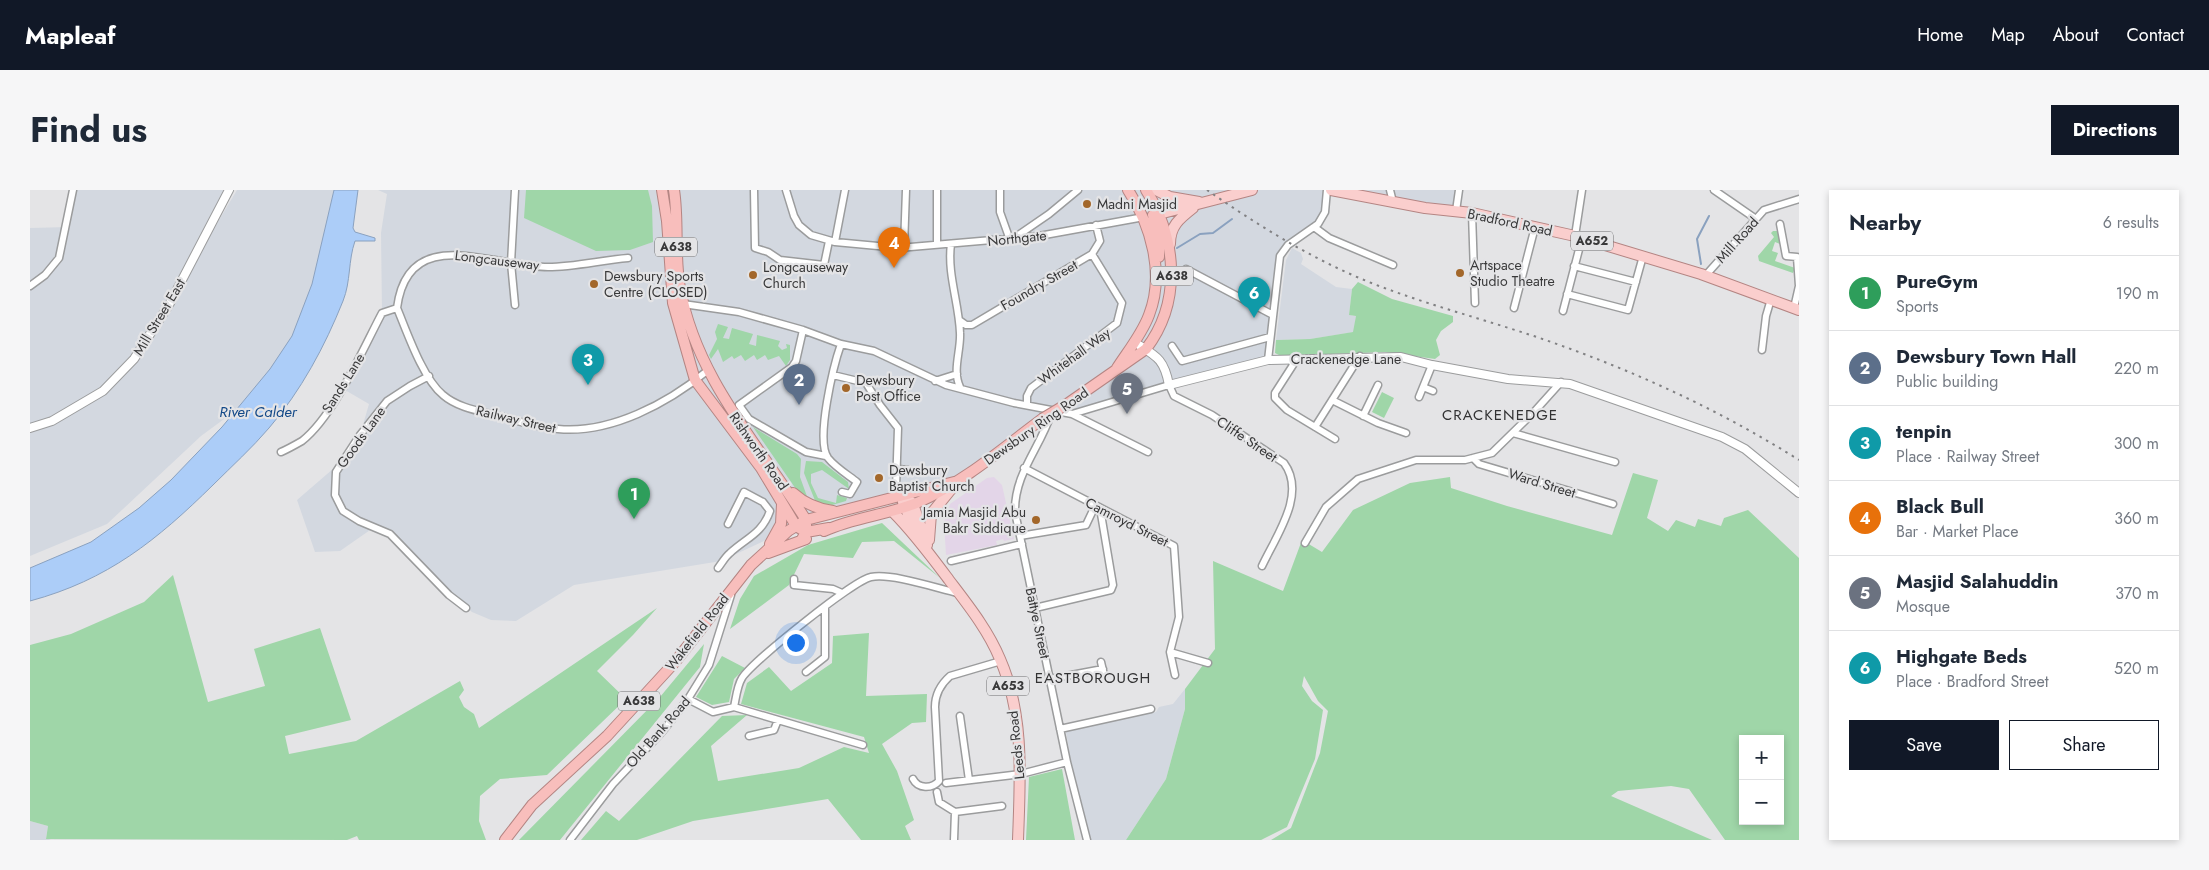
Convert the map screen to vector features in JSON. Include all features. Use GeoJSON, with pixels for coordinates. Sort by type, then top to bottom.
{"type":"FeatureCollection","features":[{"type":"Feature","properties":{"kind":"highway","name":"A638"},"geometry":{"type":"LineString","coordinates":[[674,190],[678,303],[707,371]]}},
{"type":"Feature","properties":{"kind":"highway","name":"Dewsbury Ring Road"},"geometry":{"type":"LineString","coordinates":[[1128,190],[1153,213]]}},
{"type":"Feature","properties":{"kind":"highway","name":"Dewsbury Ring Road"},"geometry":{"type":"LineString","coordinates":[[801,539],[829,528],[893,512],[958,481],[1042,419],[1069,409],[1146,349],[1155,338],[1164,318],[1172,276],[1170,245],[1153,213],[1146,190]]}},
{"type":"Feature","properties":{"kind":"highway","name":"A638"},"geometry":{"type":"LineString","coordinates":[[663,191],[678,303],[695,380]]}},
{"type":"Feature","properties":{"kind":"highway","name":"Dewsbury Ring Road"},"geometry":{"type":"LineString","coordinates":[[1116,371],[1149,315],[1155,292],[1156,273],[1151,237],[1153,213]]}},
{"type":"Feature","properties":{"kind":"highway","name":"Rishworth Road"},"geometry":{"type":"LineString","coordinates":[[707,371],[731,412],[783,484],[806,520]]}},
{"type":"Feature","properties":{"kind":"highway","name":"Rishworth Road"},"geometry":{"type":"LineString","coordinates":[[695,380],[760,468],[796,526],[801,539]]}},
{"type":"Feature","properties":{"kind":"highway","name":"Dewsbury Ring Road"},"geometry":{"type":"LineString","coordinates":[[796,526],[806,520],[958,481]]}},
{"type":"Feature","properties":{"kind":"highway"},"geometry":{"type":"LineString","coordinates":[[783,484],[803,502],[818,509],[836,512]]}},
{"type":"Feature","properties":{"kind":"highway"},"geometry":{"type":"LineString","coordinates":[[765,554],[781,524],[782,503]]}},
{"type":"Feature","properties":{"kind":"highway"},"geometry":{"type":"LineString","coordinates":[[801,539],[806,520]]}},
{"type":"Feature","properties":{"kind":"highway","name":"Wakefield Road"},"geometry":{"type":"LineString","coordinates":[[505,840],[532,806],[607,736],[674,662],[734,584],[751,565],[796,526]]}},
{"type":"Feature","properties":{"kind":"highway","name":"Wakefield Road"},"geometry":{"type":"LineString","coordinates":[[765,554],[801,539]]}},
{"type":"Feature","properties":{"kind":"main road"},"geometry":{"type":"LineString","coordinates":[[1156,190],[1170,197],[1197,203]]}},
{"type":"Feature","properties":{"kind":"main road"},"geometry":{"type":"LineString","coordinates":[[1153,213],[1252,190]]}},
{"type":"Feature","properties":{"kind":"main road","name":"Bradford Road"},"geometry":{"type":"LineString","coordinates":[[1329,190],[1392,202],[1472,213],[1535,226],[1643,256],[1796,308]]}},
{"type":"Feature","properties":{"kind":"main road","name":"A638"},"geometry":{"type":"LineString","coordinates":[[1170,245],[1170,233],[1176,222],[1197,203]]}},
{"type":"Feature","properties":{"kind":"main road"},"geometry":{"type":"LineString","coordinates":[[929,554],[928,528],[932,514],[958,481]]}},
{"type":"Feature","properties":{"kind":"main road","name":"Leeds Road"},"geometry":{"type":"LineString","coordinates":[[904,495],[910,505],[929,554]]}},
{"type":"Feature","properties":{"kind":"main road","name":"Leeds Road"},"geometry":{"type":"LineString","coordinates":[[910,505],[917,537]]}},
{"type":"Feature","properties":{"kind":"main road","name":"Leeds Road"},"geometry":{"type":"LineString","coordinates":[[893,512],[917,537],[959,593],[987,633],[1001,661],[1017,724],[1021,774],[1018,840]]}},
{"type":"Feature","properties":{"kind":"street"},"geometry":{"type":"LineString","coordinates":[[30,286],[46,275],[59,258],[73,190]]}},
{"type":"Feature","properties":{"kind":"street","name":"Mill Street East"},"geometry":{"type":"LineString","coordinates":[[30,428],[52,420],[103,391],[134,359],[170,303],[229,190]]}},
{"type":"Feature","properties":{"kind":"street"},"geometry":{"type":"LineString","coordinates":[[515,190],[511,262],[516,305]]}},
{"type":"Feature","properties":{"kind":"street"},"geometry":{"type":"LineString","coordinates":[[754,190],[755,248],[768,252],[780,260],[824,265],[832,242],[845,190]]}},
{"type":"Feature","properties":{"kind":"street","name":"Northgate"},"geometry":{"type":"LineString","coordinates":[[786,190],[794,216],[800,225],[811,235],[832,242],[904,247],[951,244],[1010,240],[1096,225]]}},
{"type":"Feature","properties":{"kind":"street"},"geometry":{"type":"LineString","coordinates":[[904,247],[906,190]]}},
{"type":"Feature","properties":{"kind":"street"},"geometry":{"type":"LineString","coordinates":[[937,190],[937,244]]}},
{"type":"Feature","properties":{"kind":"street"},"geometry":{"type":"LineString","coordinates":[[1000,190],[1000,212],[1010,240],[1049,214],[1078,190]]}},
{"type":"Feature","properties":{"kind":"street"},"geometry":{"type":"LineString","coordinates":[[1268,360],[1280,256],[1288,245],[1314,227],[1325,212],[1329,190]]}},
{"type":"Feature","properties":{"kind":"street"},"geometry":{"type":"LineString","coordinates":[[1390,190],[1392,202]]}},
{"type":"Feature","properties":{"kind":"street"},"geometry":{"type":"LineString","coordinates":[[1456,211],[1459,190]]}},
{"type":"Feature","properties":{"kind":"street"},"geometry":{"type":"LineString","coordinates":[[1563,311],[1574,266],[1582,190]]}},
{"type":"Feature","properties":{"kind":"street"},"geometry":{"type":"LineString","coordinates":[[1714,190],[1756,219]]}},
{"type":"Feature","properties":{"kind":"street","name":"Mill Road"},"geometry":{"type":"LineString","coordinates":[[1706,276],[1764,210],[1799,199]]}},
{"type":"Feature","properties":{"kind":"street"},"geometry":{"type":"LineString","coordinates":[[1096,225],[1153,213]]}},
{"type":"Feature","properties":{"kind":"street"},"geometry":{"type":"LineString","coordinates":[[1472,213],[1475,303]]}},
{"type":"Feature","properties":{"kind":"street"},"geometry":{"type":"LineString","coordinates":[[1780,224],[1786,256],[1797,256],[1799,286],[1796,308]]}},
{"type":"Feature","properties":{"kind":"street","name":"Foundry Street"},"geometry":{"type":"LineString","coordinates":[[959,320],[966,325],[972,325],[1092,254],[1100,241],[1096,225]]}},
{"type":"Feature","properties":{"kind":"street"},"geometry":{"type":"LineString","coordinates":[[1514,308],[1535,226]]}},
{"type":"Feature","properties":{"kind":"street"},"geometry":{"type":"LineString","coordinates":[[1314,227],[1329,238],[1392,265]]}},
{"type":"Feature","properties":{"kind":"street"},"geometry":{"type":"LineString","coordinates":[[951,244],[949,257],[959,320],[960,336],[956,374],[960,387]]}},
{"type":"Feature","properties":{"kind":"street","name":"Longcauseway"},"geometry":{"type":"LineString","coordinates":[[396,308],[402,283],[410,271],[435,256],[461,254],[548,267],[628,258]]}},
{"type":"Feature","properties":{"kind":"street","name":"Whitehall Way"},"geometry":{"type":"LineString","coordinates":[[1027,405],[1027,396],[1031,388],[1118,323],[1122,303],[1092,254]]}},
{"type":"Feature","properties":{"kind":"street"},"geometry":{"type":"LineString","coordinates":[[1568,294],[1628,310],[1643,256]]}},
{"type":"Feature","properties":{"kind":"street"},"geometry":{"type":"LineString","coordinates":[[1574,266],[1636,282]]}},
{"type":"Feature","properties":{"kind":"street"},"geometry":{"type":"LineString","coordinates":[[1186,269],[1273,316]]}},
{"type":"Feature","properties":{"kind":"street"},"geometry":{"type":"LineString","coordinates":[[1762,350],[1766,316],[1771,299]]}},
{"type":"Feature","properties":{"kind":"street"},"geometry":{"type":"LineString","coordinates":[[678,303],[739,312],[804,330],[841,344],[824,425],[823,440],[826,456]]}},
{"type":"Feature","properties":{"kind":"street","name":"Railway Street"},"geometry":{"type":"LineString","coordinates":[[396,308],[414,349],[441,394],[454,403],[540,427],[566,430],[611,424],[677,393],[707,371]]}},
{"type":"Feature","properties":{"kind":"street","name":"Sands Lane"},"geometry":{"type":"LineString","coordinates":[[281,452],[302,440],[326,413],[346,382],[382,313],[396,308]]}},
{"type":"Feature","properties":{"kind":"street"},"geometry":{"type":"LineString","coordinates":[[804,330],[796,361],[792,367],[739,405],[749,419],[806,452],[826,456],[857,482],[850,494],[842,492]]}},
{"type":"Feature","properties":{"kind":"street"},"geometry":{"type":"LineString","coordinates":[[1172,346],[1182,361],[1270,337]]}},
{"type":"Feature","properties":{"kind":"street","name":"Cliffe Street"},"geometry":{"type":"LineString","coordinates":[[1134,342],[1156,356],[1166,368],[1169,385],[1174,396],[1220,421],[1284,463],[1292,474],[1294,491],[1288,510],[1262,566]]}},
{"type":"Feature","properties":{"kind":"street","name":"Crackenedge Lane"},"geometry":{"type":"LineString","coordinates":[[841,344],[874,351],[910,366],[936,381],[990,397],[1053,410],[1069,409],[1268,360],[1360,356],[1401,357],[1432,365],[1508,379],[1561,382],[1722,437],[1745,449],[1799,493]]}},
{"type":"Feature","properties":{"kind":"street"},"geometry":{"type":"LineString","coordinates":[[1315,427],[1360,356]]}},
{"type":"Feature","properties":{"kind":"street"},"geometry":{"type":"LineString","coordinates":[[1291,359],[1293,364],[1275,393],[1275,398],[1287,410],[1335,439]]}},
{"type":"Feature","properties":{"kind":"street"},"geometry":{"type":"LineString","coordinates":[[1419,397],[1432,365]]}},
{"type":"Feature","properties":{"kind":"street"},"geometry":{"type":"LineString","coordinates":[[936,381],[956,374]]}},
{"type":"Feature","properties":{"kind":"street"},"geometry":{"type":"LineString","coordinates":[[833,375],[866,383],[898,428],[896,488]]}},
{"type":"Feature","properties":{"kind":"street","name":"Goods Lane"},"geometry":{"type":"LineString","coordinates":[[430,376],[410,386],[388,401],[360,435],[336,472],[335,494],[343,511],[359,521],[390,534],[449,595],[466,608]]}},
{"type":"Feature","properties":{"kind":"street"},"geometry":{"type":"LineString","coordinates":[[1305,543],[1326,507],[1358,479],[1416,460],[1473,458],[1492,453],[1561,382]]}},
{"type":"Feature","properties":{"kind":"street"},"geometry":{"type":"LineString","coordinates":[[1363,416],[1378,385]]}},
{"type":"Feature","properties":{"kind":"street"},"geometry":{"type":"LineString","coordinates":[[1423,387],[1433,390]]}},
{"type":"Feature","properties":{"kind":"street"},"geometry":{"type":"LineString","coordinates":[[1332,400],[1363,416],[1406,433]]}},
{"type":"Feature","properties":{"kind":"street"},"geometry":{"type":"LineString","coordinates":[[1069,409],[1148,452]]}},
{"type":"Feature","properties":{"kind":"street","name":"Battye Street"},"geometry":{"type":"LineString","coordinates":[[1053,410],[1024,468],[1015,497],[1021,540],[1066,762],[1087,840]]}},
{"type":"Feature","properties":{"kind":"street"},"geometry":{"type":"LineString","coordinates":[[1513,433],[1615,462]]}},
{"type":"Feature","properties":{"kind":"street","name":"Ward Street"},"geometry":{"type":"LineString","coordinates":[[1473,458],[1479,464],[1613,504]]}},
{"type":"Feature","properties":{"kind":"street","name":"Camroyd Street"},"geometry":{"type":"LineString","coordinates":[[1024,468],[1175,548],[1179,616],[1170,652],[1172,671]]}},
{"type":"Feature","properties":{"kind":"street"},"geometry":{"type":"LineString","coordinates":[[898,469],[916,470]]}},
{"type":"Feature","properties":{"kind":"street"},"geometry":{"type":"LineString","coordinates":[[718,568],[730,553],[752,538],[767,519],[770,511],[763,502],[744,492],[728,524]]}},
{"type":"Feature","properties":{"kind":"street"},"geometry":{"type":"LineString","coordinates":[[951,561],[1021,540],[1086,525],[1098,507]]}},
{"type":"Feature","properties":{"kind":"street"},"geometry":{"type":"LineString","coordinates":[[1035,608],[1111,590],[1113,585],[1098,507]]}},
{"type":"Feature","properties":{"kind":"street"},"geometry":{"type":"LineString","coordinates":[[734,707],[739,683],[746,673],[842,593],[865,578],[878,576],[959,593]]}},
{"type":"Feature","properties":{"kind":"street"},"geometry":{"type":"LineString","coordinates":[[794,579],[794,585],[833,589],[842,593]]}},
{"type":"Feature","properties":{"kind":"street","name":"Old Bank Road"},"geometry":{"type":"LineString","coordinates":[[570,840],[613,784],[662,732],[688,700],[709,666],[734,584]]}},
{"type":"Feature","properties":{"kind":"street"},"geometry":{"type":"LineString","coordinates":[[806,672],[825,658],[825,607]]}},
{"type":"Feature","properties":{"kind":"street"},"geometry":{"type":"LineString","coordinates":[[1170,652],[1208,662]]}},
{"type":"Feature","properties":{"kind":"street"},"geometry":{"type":"LineString","coordinates":[[913,779],[918,785],[925,787],[934,786],[940,778],[935,707],[937,696],[944,682],[950,676],[1001,661]]}},
{"type":"Feature","properties":{"kind":"street"},"geometry":{"type":"LineString","coordinates":[[1050,680],[1103,669]]}},
{"type":"Feature","properties":{"kind":"street"},"geometry":{"type":"LineString","coordinates":[[688,700],[713,712],[734,707],[863,745]]}},
{"type":"Feature","properties":{"kind":"street"},"geometry":{"type":"LineString","coordinates":[[1060,729],[1151,709]]}},
{"type":"Feature","properties":{"kind":"street"},"geometry":{"type":"LineString","coordinates":[[960,716],[969,780]]}},
{"type":"Feature","properties":{"kind":"street"},"geometry":{"type":"LineString","coordinates":[[749,736],[774,730],[778,720]]}},
{"type":"Feature","properties":{"kind":"street"},"geometry":{"type":"LineString","coordinates":[[946,783],[1021,774],[1066,762]]}},
{"type":"Feature","properties":{"kind":"street"},"geometry":{"type":"LineString","coordinates":[[936,792],[939,802],[955,812],[1002,806]]}},
{"type":"Feature","properties":{"kind":"street"},"geometry":{"type":"LineString","coordinates":[[954,840],[955,812]]}},
{"type":"Feature","properties":{"kind":"shaded area"},"geometry":{"type":"Polygon","coordinates":[[[77,190],[224,190],[174,295],[237,190],[349,190],[277,380],[201,436],[107,524],[30,556],[30,228],[69,227],[77,190]]]}},
{"type":"Feature","properties":{"kind":"shaded area"},"geometry":{"type":"Polygon","coordinates":[[[378,190],[1327,190],[1325,212],[1280,256],[1268,360],[1072,414],[1048,424],[1042,419],[958,481],[796,526],[721,561],[574,585],[516,621],[491,620],[472,612],[449,595],[390,534],[373,528],[340,551],[315,552],[297,500],[341,462],[360,435],[369,404],[345,390],[382,313],[381,233],[387,194],[378,190]]]}},
{"type":"Feature","properties":{"kind":"shaded area"},"geometry":{"type":"Polygon","coordinates":[[[1331,190],[1459,190],[1456,211],[1331,190]]]}},
{"type":"Feature","properties":{"kind":"shaded area"},"geometry":{"type":"Polygon","coordinates":[[[1292,248],[1301,253],[1303,259],[1301,264],[1336,287],[1352,289],[1349,315],[1356,316],[1354,332],[1310,339],[1276,340],[1286,260],[1292,248]]]}},
{"type":"Feature","properties":{"kind":"shaded area"},"geometry":{"type":"Polygon","coordinates":[[[994,477],[1002,485],[1014,539],[1004,541],[1003,539],[996,541],[997,545],[946,555],[944,522],[950,504],[987,478],[994,477]]]}},
{"type":"Feature","properties":{"kind":"shaded area"},"geometry":{"type":"Polygon","coordinates":[[[1185,689],[1185,709],[1166,779],[1126,840],[1091,840],[1071,761],[1066,732],[1156,712],[1159,707],[1173,704],[1185,689]]]}},
{"type":"Feature","properties":{"kind":"shaded area"},"geometry":{"type":"Polygon","coordinates":[[[30,821],[48,826],[46,838],[51,840],[30,840],[30,821]]]}},
{"type":"Feature","properties":{"kind":"green space"},"geometry":{"type":"Polygon","coordinates":[[[526,190],[648,190],[652,206],[653,242],[630,250],[596,251],[524,218],[526,190]]]}},
{"type":"Feature","properties":{"kind":"green space"},"geometry":{"type":"Polygon","coordinates":[[[1778,231],[1780,244],[1775,242],[1772,251],[1778,253],[1775,261],[1795,268],[1793,273],[1759,261],[1758,256],[1774,237],[1771,233],[1778,231]]]}},
{"type":"Feature","properties":{"kind":"green space"},"geometry":{"type":"Polygon","coordinates":[[[1358,282],[1392,299],[1453,316],[1453,322],[1441,331],[1436,340],[1440,355],[1435,359],[1385,352],[1281,356],[1275,353],[1276,340],[1310,339],[1353,332],[1356,316],[1349,315],[1352,289],[1358,282]]]}},
{"type":"Feature","properties":{"kind":"green space"},"geometry":{"type":"Polygon","coordinates":[[[718,324],[728,327],[723,338],[729,339],[732,328],[753,334],[749,344],[756,346],[757,335],[780,341],[778,346],[782,350],[787,348],[786,344],[790,345],[790,360],[786,366],[779,356],[768,360],[765,355],[757,360],[754,355],[745,361],[741,355],[734,359],[732,356],[723,362],[718,349],[711,359],[709,355],[717,339],[715,332],[718,324]]]}},
{"type":"Feature","properties":{"kind":"green space"},"geometry":{"type":"Polygon","coordinates":[[[1382,392],[1394,398],[1384,418],[1372,412],[1382,392]]]}},
{"type":"Feature","properties":{"kind":"green space"},"geometry":{"type":"Polygon","coordinates":[[[753,427],[797,454],[801,459],[800,477],[809,502],[798,492],[753,427]]]}},
{"type":"Feature","properties":{"kind":"green space"},"geometry":{"type":"Polygon","coordinates":[[[806,461],[822,462],[848,482],[849,489],[822,470],[811,474],[811,483],[818,498],[836,503],[837,495],[847,498],[846,501],[832,505],[816,503],[804,473],[806,461]]]}},
{"type":"Feature","properties":{"kind":"green space"},"geometry":{"type":"Polygon","coordinates":[[[1633,473],[1658,480],[1647,518],[1668,531],[1676,520],[1695,527],[1698,519],[1721,526],[1724,518],[1748,510],[1799,558],[1799,840],[1725,840],[1689,789],[1671,786],[1618,791],[1611,796],[1712,840],[1271,840],[1291,828],[1320,753],[1328,711],[1318,701],[1304,676],[1302,686],[1312,701],[1323,710],[1315,759],[1287,827],[1261,840],[1126,840],[1166,779],[1185,709],[1185,689],[1215,649],[1213,561],[1283,591],[1302,540],[1322,552],[1353,510],[1410,483],[1450,477],[1451,488],[1507,506],[1612,535],[1633,473]]]}},
{"type":"Feature","properties":{"kind":"green space"},"geometry":{"type":"Polygon","coordinates":[[[882,523],[940,578],[894,541],[862,542],[853,558],[804,554],[789,585],[730,629],[740,599],[754,576],[808,545],[882,523]]]}},
{"type":"Feature","properties":{"kind":"green space"},"geometry":{"type":"Polygon","coordinates":[[[173,575],[208,702],[265,686],[254,649],[320,628],[351,720],[285,736],[289,754],[356,741],[460,681],[464,690],[459,697],[464,707],[474,714],[479,728],[657,608],[597,671],[626,699],[547,775],[500,779],[480,796],[479,821],[486,840],[359,840],[357,836],[347,840],[46,839],[48,826],[30,821],[30,645],[71,634],[144,602],[173,575]]]}},
{"type":"Feature","properties":{"kind":"green space"},"geometry":{"type":"Polygon","coordinates":[[[869,633],[866,696],[927,694],[926,722],[912,723],[882,744],[897,771],[914,820],[905,826],[911,840],[861,840],[828,799],[693,821],[637,840],[581,840],[606,811],[619,821],[722,716],[747,715],[711,746],[718,781],[799,768],[844,747],[869,753],[864,737],[741,704],[747,683],[769,667],[791,691],[832,663],[833,636],[869,633]]]}},
{"type":"Feature","properties":{"kind":"green space"},"geometry":{"type":"Polygon","coordinates":[[[704,644],[700,667],[560,840],[519,840],[660,697],[704,644]]]}},
{"type":"Feature","properties":{"kind":"green space"},"geometry":{"type":"Polygon","coordinates":[[[722,656],[745,668],[734,679],[729,702],[712,705],[696,697],[722,656]]]}},
{"type":"Feature","properties":{"kind":"green space"},"geometry":{"type":"Polygon","coordinates":[[[1062,769],[1075,840],[1026,840],[1029,777],[1062,769]]]}},
{"type":"Feature","properties":{"kind":"water","name":"River Calder"},"geometry":{"type":"Polygon","coordinates":[[[334,190],[358,190],[353,228],[355,232],[375,238],[375,241],[355,241],[346,294],[336,318],[311,368],[281,414],[256,443],[192,505],[130,556],[84,582],[30,601],[30,568],[91,542],[139,508],[171,480],[222,427],[270,369],[292,336],[312,284],[334,190]]]}},
{"type":"Feature","properties":{"kind":"waterway"},"geometry":{"type":"LineString","coordinates":[[1701,264],[1697,239],[1709,216]]}},
{"type":"Feature","properties":{"kind":"waterway"},"geometry":{"type":"LineString","coordinates":[[1177,248],[1200,234],[1213,233],[1232,219]]}},
{"type":"Feature","properties":{"kind":"railway"},"geometry":{"type":"LineString","coordinates":[[1207,190],[1247,217],[1330,265],[1374,284],[1419,300],[1554,343],[1617,367],[1710,410],[1799,460]]}},
{"type":"Feature","properties":{"kind":"place","name":"Madni Masjid"},"geometry":{"type":"Point","coordinates":[1087,204]}},
{"type":"Feature","properties":{"kind":"place","name":"Black Bull"},"geometry":{"type":"Point","coordinates":[894,268]}},
{"type":"Feature","properties":{"kind":"place","name":"Artspace Studio Theatre"},"geometry":{"type":"Point","coordinates":[1460,273]}},
{"type":"Feature","properties":{"kind":"place","name":"Longcauseway Church"},"geometry":{"type":"Point","coordinates":[753,275]}},
{"type":"Feature","properties":{"kind":"place","name":"Dewsbury Sports Centre (CLOSED)"},"geometry":{"type":"Point","coordinates":[594,284]}},
{"type":"Feature","properties":{"kind":"place","name":"Highgate Beds"},"geometry":{"type":"Point","coordinates":[1254,318]}},
{"type":"Feature","properties":{"kind":"place","name":"tenpin"},"geometry":{"type":"Point","coordinates":[588,385]}},
{"type":"Feature","properties":{"kind":"place","name":"Dewsbury Post Office"},"geometry":{"type":"Point","coordinates":[846,388]}},
{"type":"Feature","properties":{"kind":"place","name":"Dewsbury Town Hall"},"geometry":{"type":"Point","coordinates":[799,405]}},
{"type":"Feature","properties":{"kind":"place","name":"Masjid Salahuddin"},"geometry":{"type":"Point","coordinates":[1127,414]}},
{"type":"Feature","properties":{"kind":"place","name":"Dewsbury Baptist Church"},"geometry":{"type":"Point","coordinates":[879,478]}},
{"type":"Feature","properties":{"kind":"place","name":"PureGym"},"geometry":{"type":"Point","coordinates":[634,519]}},
{"type":"Feature","properties":{"kind":"place","name":"Jamia Masjid Abu Bakr Siddique"},"geometry":{"type":"Point","coordinates":[1036,520]}},
{"type":"Feature","properties":{"kind":"district","name":"CRACKENEDGE"},"geometry":{"type":"Point","coordinates":[1500,415]}},
{"type":"Feature","properties":{"kind":"district","name":"EASTBOROUGH"},"geometry":{"type":"Point","coordinates":[1093,678]}}]}
